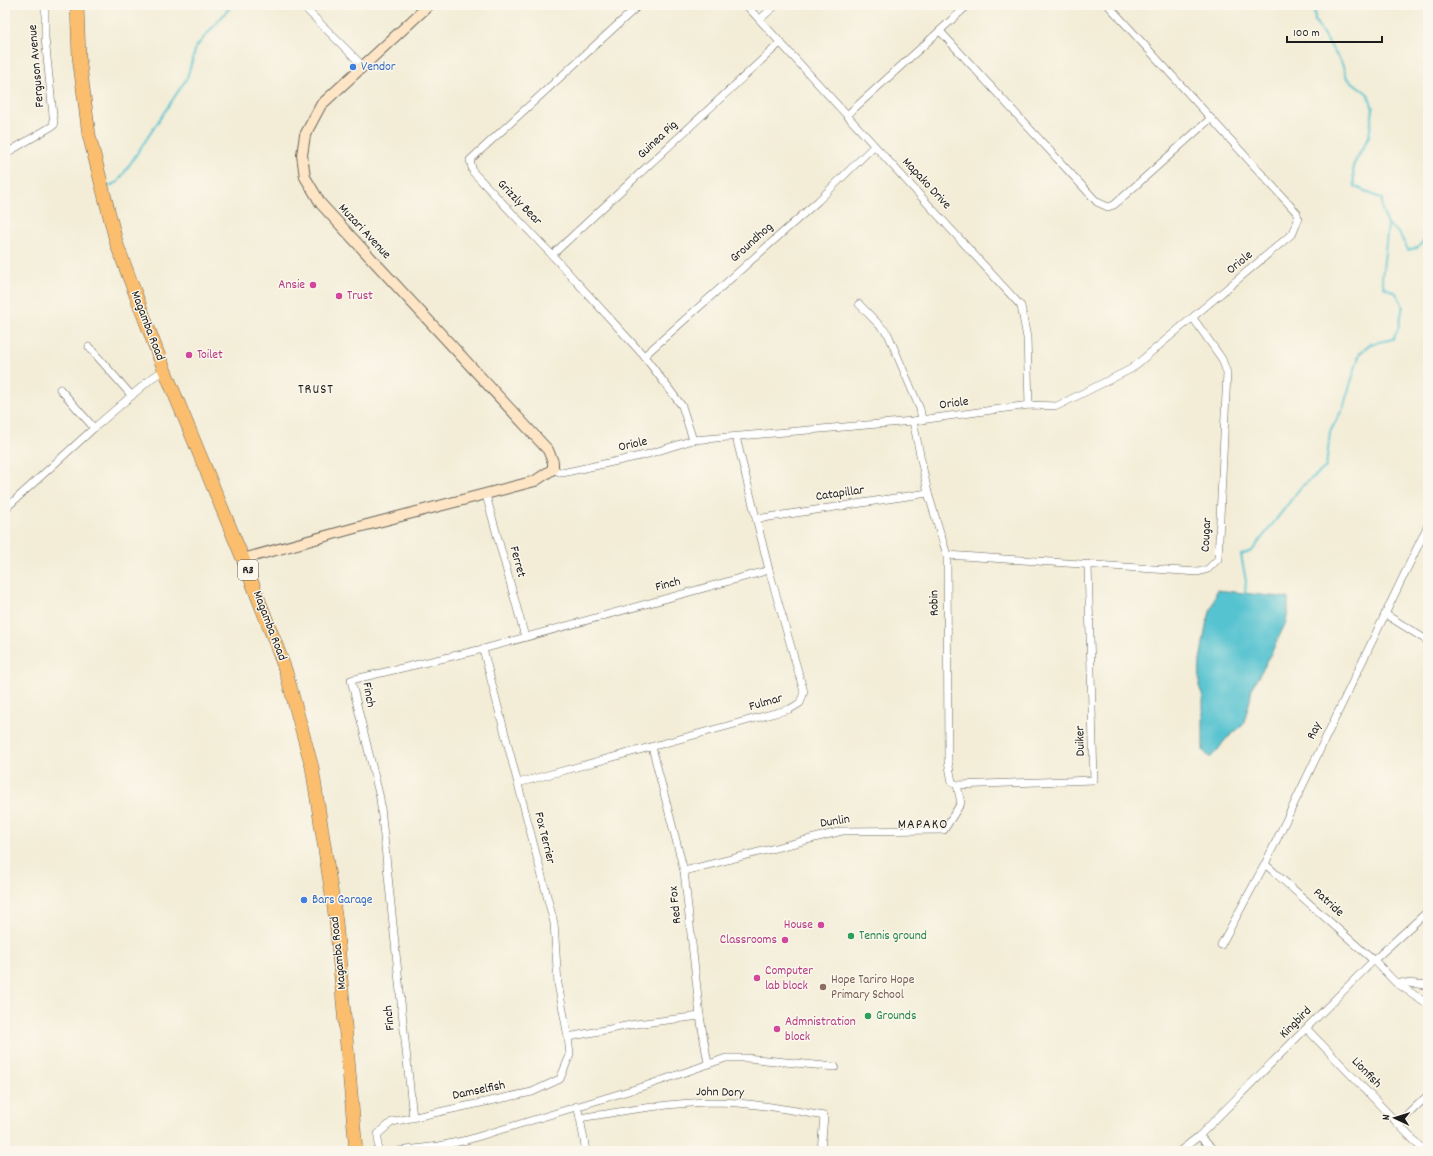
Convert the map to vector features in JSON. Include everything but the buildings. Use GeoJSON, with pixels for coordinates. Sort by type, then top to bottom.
{"type":"FeatureCollection","features":[{"type":"Feature","properties":{"kind":"highway","name":"Magamba Road"},"geometry":{"type":"LineString","coordinates":[[77,5],[79,57],[89,135],[117,245],[164,370],[244,559],[286,672],[312,767],[336,921],[356,1151]]}},
{"type":"Feature","properties":{"kind":"street","name":"Ferguson Avenue"},"geometry":{"type":"LineString","coordinates":[[5,154],[54,125],[45,38],[44,5]]}},
{"type":"Feature","properties":{"kind":"street"},"geometry":{"type":"LineString","coordinates":[[302,5],[363,66]]}},
{"type":"Feature","properties":{"kind":"street","name":"Muzari Avenue"},"geometry":{"type":"LineString","coordinates":[[429,5],[322,105],[305,135],[302,155],[305,177],[321,204],[548,450],[553,462],[553,469]]}},
{"type":"Feature","properties":{"kind":"street","name":"Grizzly Bear"},"geometry":{"type":"LineString","coordinates":[[639,5],[470,160],[473,172],[552,255],[644,356],[682,406],[693,440]]}},
{"type":"Feature","properties":{"kind":"street","name":"Mapako Drive"},"geometry":{"type":"LineString","coordinates":[[746,5],[1021,306],[1027,338],[1029,405]]}},
{"type":"Feature","properties":{"kind":"street"},"geometry":{"type":"LineString","coordinates":[[760,19],[776,5]]}},
{"type":"Feature","properties":{"kind":"street"},"geometry":{"type":"LineString","coordinates":[[847,115],[968,5]]}},
{"type":"Feature","properties":{"kind":"street"},"geometry":{"type":"LineString","coordinates":[[940,31],[1097,202],[1108,207],[1114,205],[1210,119],[1108,5]]}},
{"type":"Feature","properties":{"kind":"street","name":"Guinea Pig"},"geometry":{"type":"LineString","coordinates":[[552,255],[781,42]]}},
{"type":"Feature","properties":{"kind":"street","name":"Oriole"},"geometry":{"type":"LineString","coordinates":[[553,469],[562,473],[645,456],[693,440],[913,421],[1029,405],[1057,406],[1131,369],[1293,233],[1298,220],[1297,213],[1210,119]]}},
{"type":"Feature","properties":{"kind":"street","name":"Groundhog"},"geometry":{"type":"LineString","coordinates":[[644,356],[818,201],[874,146]]}},
{"type":"Feature","properties":{"kind":"street"},"geometry":{"type":"LineString","coordinates":[[859,304],[888,334],[920,409],[922,420]]}},
{"type":"Feature","properties":{"kind":"street","name":"Cougar"},"geometry":{"type":"LineString","coordinates":[[947,555],[1198,572],[1208,569],[1218,559],[1227,373],[1222,360],[1193,318]]}},
{"type":"Feature","properties":{"kind":"street"},"geometry":{"type":"LineString","coordinates":[[89,347],[132,396]]}},
{"type":"Feature","properties":{"kind":"street"},"geometry":{"type":"LineString","coordinates":[[5,509],[94,428],[152,378],[164,370]]}},
{"type":"Feature","properties":{"kind":"street"},"geometry":{"type":"LineString","coordinates":[[60,389],[94,428]]}},
{"type":"Feature","properties":{"kind":"street","name":"Robin"},"geometry":{"type":"LineString","coordinates":[[913,421],[928,494],[947,555],[948,761],[952,782],[957,785]]}},
{"type":"Feature","properties":{"kind":"street","name":"Fulmar"},"geometry":{"type":"LineString","coordinates":[[518,783],[790,709],[800,704],[804,692],[756,519],[736,437]]}},
{"type":"Feature","properties":{"kind":"street"},"geometry":{"type":"LineString","coordinates":[[244,559],[355,528],[535,481],[553,469]]}},
{"type":"Feature","properties":{"kind":"street","name":"Catapillar"},"geometry":{"type":"LineString","coordinates":[[756,519],[928,494]]}},
{"type":"Feature","properties":{"kind":"street","name":"Ferret"},"geometry":{"type":"LineString","coordinates":[[486,495],[524,637]]}},
{"type":"Feature","properties":{"kind":"street","name":"Ray"},"geometry":{"type":"LineString","coordinates":[[1221,945],[1265,864],[1427,528]]}},
{"type":"Feature","properties":{"kind":"street","name":"Duiker"},"geometry":{"type":"LineString","coordinates":[[957,785],[1094,780],[1088,564]]}},
{"type":"Feature","properties":{"kind":"street","name":"Finch"},"geometry":{"type":"LineString","coordinates":[[413,1118],[380,798],[352,680],[483,649],[770,570]]}},
{"type":"Feature","properties":{"kind":"street"},"geometry":{"type":"LineString","coordinates":[[1385,614],[1428,641]]}},
{"type":"Feature","properties":{"kind":"street","name":"Fox Terrier"},"geometry":{"type":"LineString","coordinates":[[483,649],[554,923],[558,984],[568,1037]]}},
{"type":"Feature","properties":{"kind":"street","name":"Red Fox"},"geometry":{"type":"LineString","coordinates":[[652,747],[684,871],[700,1016],[708,1064]]}},
{"type":"Feature","properties":{"kind":"street","name":"Dunlin"},"geometry":{"type":"LineString","coordinates":[[684,871],[842,831],[944,830],[961,803],[957,785]]}},
{"type":"Feature","properties":{"kind":"street","name":"Patride"},"geometry":{"type":"LineString","coordinates":[[1265,864],[1374,961],[1395,982],[1428,1004]]}},
{"type":"Feature","properties":{"kind":"street","name":"Kingbird"},"geometry":{"type":"LineString","coordinates":[[1180,1151],[1199,1136],[1374,961],[1428,911]]}},
{"type":"Feature","properties":{"kind":"street"},"geometry":{"type":"LineString","coordinates":[[1395,982],[1428,985]]}},
{"type":"Feature","properties":{"kind":"street"},"geometry":{"type":"LineString","coordinates":[[568,1037],[636,1024],[700,1016]]}},
{"type":"Feature","properties":{"kind":"street","name":"Lionfish"},"geometry":{"type":"LineString","coordinates":[[1307,1028],[1424,1151]]}},
{"type":"Feature","properties":{"kind":"street","name":"Damselfish"},"geometry":{"type":"LineString","coordinates":[[378,1151],[378,1134],[392,1122],[532,1092],[560,1079],[570,1055],[568,1037]]}},
{"type":"Feature","properties":{"kind":"street"},"geometry":{"type":"LineString","coordinates":[[398,1151],[439,1146],[467,1140],[648,1085],[726,1058],[835,1067]]}},
{"type":"Feature","properties":{"kind":"street"},"geometry":{"type":"LineString","coordinates":[[1398,1124],[1428,1095]]}},
{"type":"Feature","properties":{"kind":"street","name":"John Dory"},"geometry":{"type":"LineString","coordinates":[[580,1118],[650,1107],[711,1102],[772,1106],[824,1116],[821,1151]]}},
{"type":"Feature","properties":{"kind":"street"},"geometry":{"type":"LineString","coordinates":[[577,1106],[586,1151]]}},
{"type":"Feature","properties":{"kind":"street"},"geometry":{"type":"LineString","coordinates":[[1199,1136],[1215,1151]]}},
{"type":"Feature","properties":{"kind":"water"},"geometry":{"type":"Polygon","coordinates":[[[1217,590],[1288,598],[1288,611],[1286,622],[1266,664],[1252,687],[1243,725],[1225,740],[1210,758],[1203,751],[1203,698],[1199,686],[1200,661],[1206,625],[1217,590]]]}},
{"type":"Feature","properties":{"kind":"waterway"},"geometry":{"type":"LineString","coordinates":[[107,187],[118,182],[187,78],[196,47],[232,5]]}},
{"type":"Feature","properties":{"kind":"waterway"},"geometry":{"type":"LineString","coordinates":[[1314,5],[1315,21],[1342,64],[1347,78],[1368,94],[1373,109],[1369,136],[1353,166],[1354,186],[1382,199],[1382,210],[1388,225],[1399,233],[1408,250],[1417,248],[1428,237]]}},
{"type":"Feature","properties":{"kind":"waterway"},"geometry":{"type":"LineString","coordinates":[[1245,593],[1246,581],[1241,555],[1252,551],[1301,487],[1326,467],[1330,432],[1343,408],[1360,353],[1370,344],[1393,339],[1398,329],[1403,306],[1396,293],[1384,287],[1382,278],[1388,225]]}},
{"type":"Feature","properties":{"kind":"place","name":"Vendor"},"geometry":{"type":"Point","coordinates":[353,67]}},
{"type":"Feature","properties":{"kind":"place","name":"Ansie"},"geometry":{"type":"Point","coordinates":[313,285]}},
{"type":"Feature","properties":{"kind":"place","name":"Trust"},"geometry":{"type":"Point","coordinates":[339,296]}},
{"type":"Feature","properties":{"kind":"place","name":"Toilet"},"geometry":{"type":"Point","coordinates":[189,355]}},
{"type":"Feature","properties":{"kind":"place","name":"Bars Garage"},"geometry":{"type":"Point","coordinates":[304,900]}},
{"type":"Feature","properties":{"kind":"place","name":"House"},"geometry":{"type":"Point","coordinates":[821,925]}},
{"type":"Feature","properties":{"kind":"place","name":"Tennis ground"},"geometry":{"type":"Point","coordinates":[851,936]}},
{"type":"Feature","properties":{"kind":"place","name":"Classrooms"},"geometry":{"type":"Point","coordinates":[785,940]}},
{"type":"Feature","properties":{"kind":"place","name":"Computer lab block"},"geometry":{"type":"Point","coordinates":[757,978]}},
{"type":"Feature","properties":{"kind":"place","name":"Hope Tariro Hope Primary School"},"geometry":{"type":"Point","coordinates":[823,987]}},
{"type":"Feature","properties":{"kind":"place","name":"Grounds"},"geometry":{"type":"Point","coordinates":[868,1016]}},
{"type":"Feature","properties":{"kind":"place","name":"Admnistration block"},"geometry":{"type":"Point","coordinates":[777,1029]}},
{"type":"Feature","properties":{"kind":"district","name":"TRUST"},"geometry":{"type":"Point","coordinates":[316,390]}},
{"type":"Feature","properties":{"kind":"district","name":"MAPAKO"},"geometry":{"type":"Point","coordinates":[923,825]}}]}
